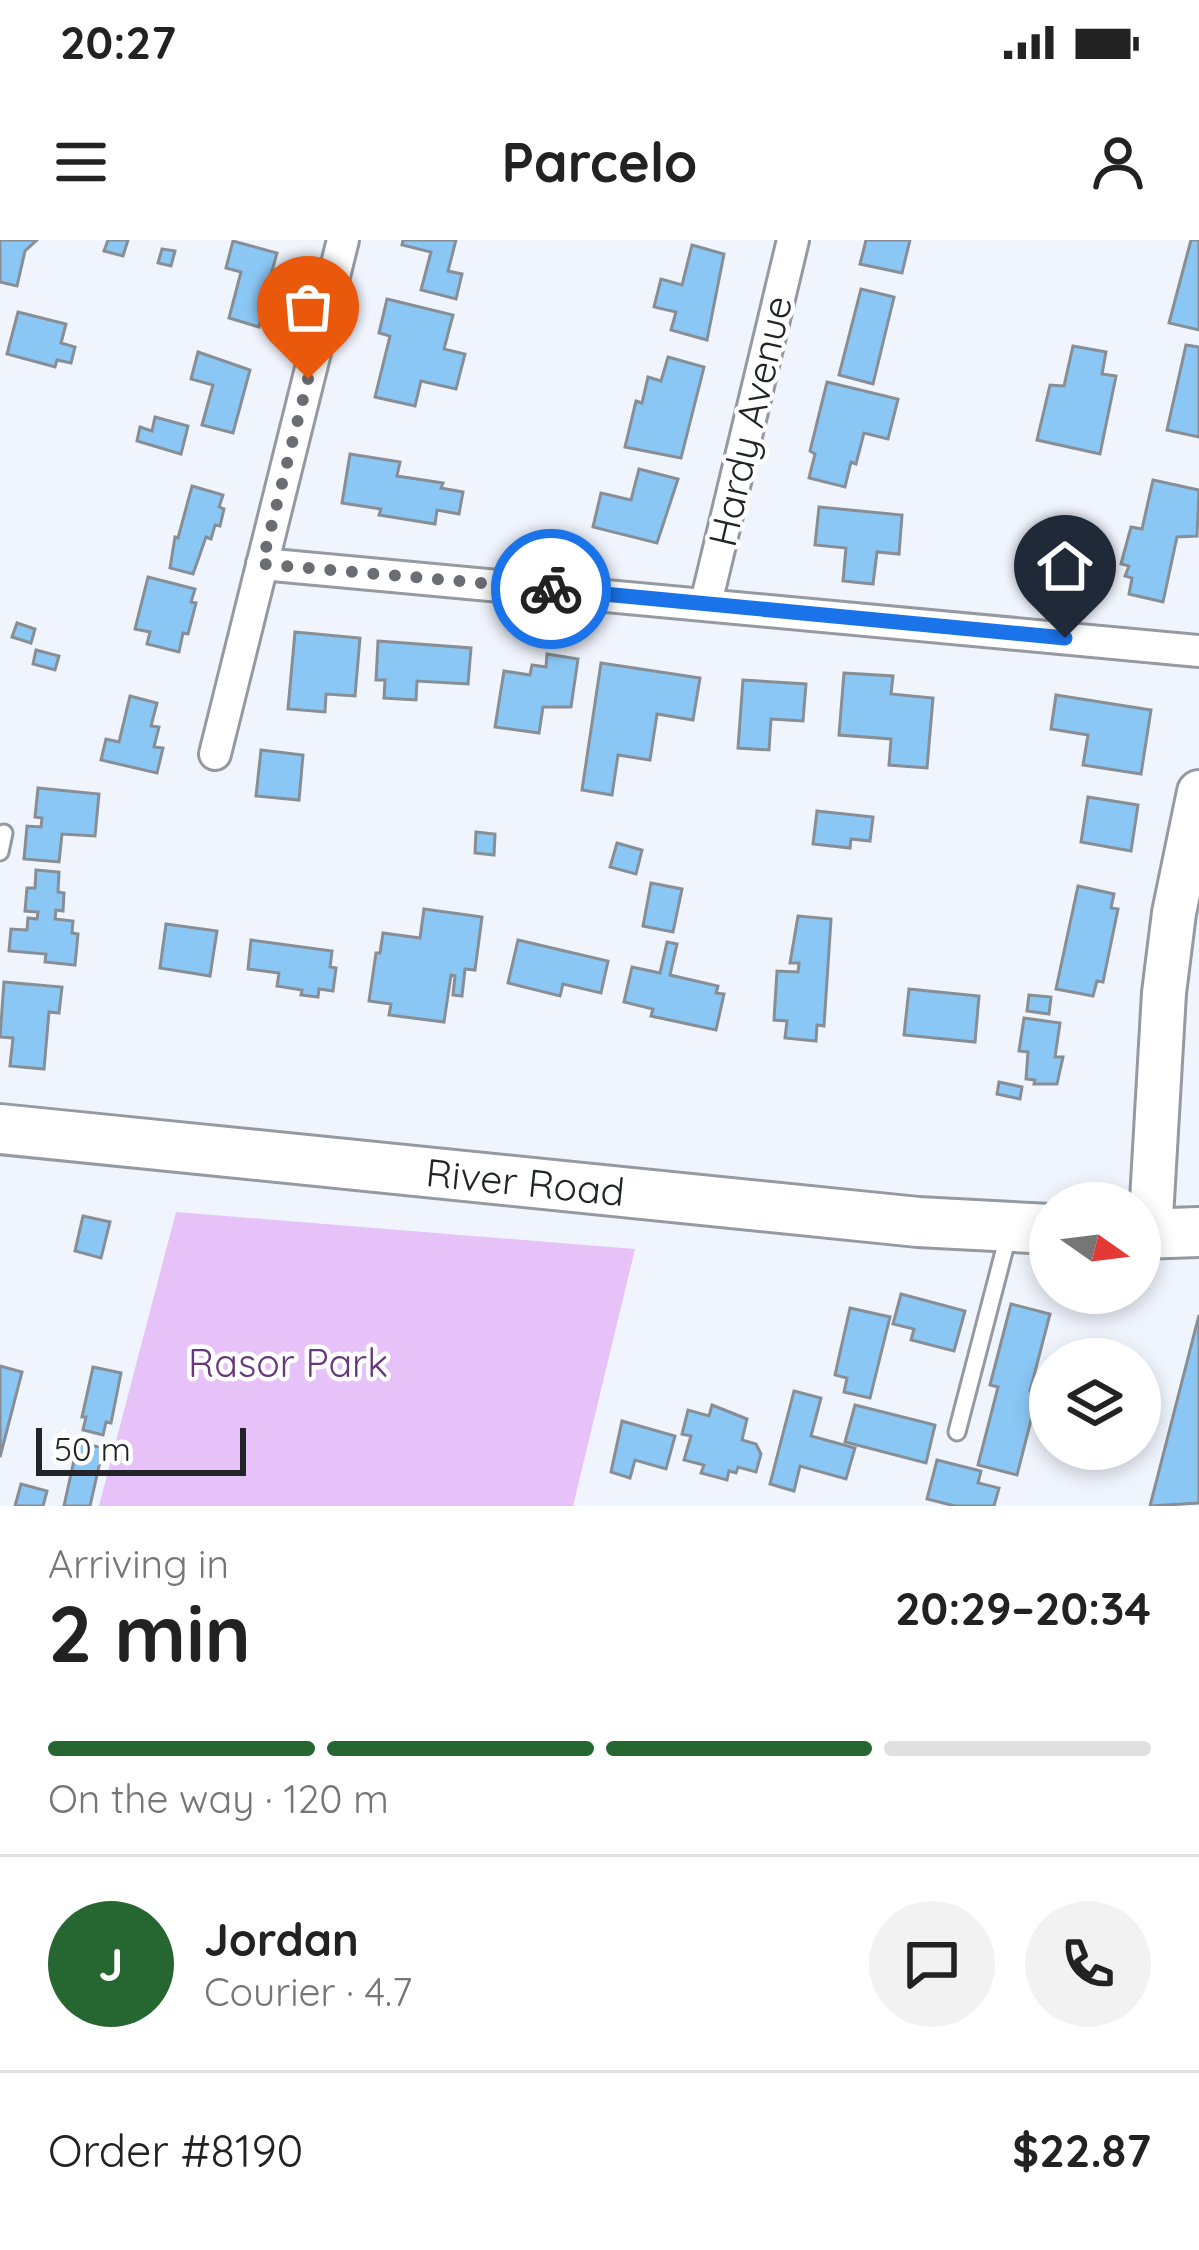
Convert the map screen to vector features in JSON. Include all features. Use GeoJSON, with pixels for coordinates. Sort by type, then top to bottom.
{"type":"FeatureCollection","features":[{"type":"Feature","properties":{"kind":"main road","name":"River Road"},"geometry":{"type":"LineString","coordinates":[[0,1129],[918,1222],[1029,1228]]}},
{"type":"Feature","properties":{"kind":"main road"},"geometry":{"type":"LineString","coordinates":[[1161,1233],[1199,1232]]}},
{"type":"Feature","properties":{"kind":"street"},"geometry":{"type":"LineString","coordinates":[[215,754],[343,240]]}},
{"type":"Feature","properties":{"kind":"street","name":"Hardy Avenue"},"geometry":{"type":"LineString","coordinates":[[706,603],[793,240]]}},
{"type":"Feature","properties":{"kind":"street"},"geometry":{"type":"LineString","coordinates":[[262,564],[1199,651]]}},
{"type":"Feature","properties":{"kind":"street"},"geometry":{"type":"LineString","coordinates":[[1149,1182],[1174,914],[1199,792]]}},
{"type":"Feature","properties":{"kind":"lane"},"geometry":{"type":"LineString","coordinates":[[0,852],[4,833]]}},
{"type":"Feature","properties":{"kind":"lane"},"geometry":{"type":"LineString","coordinates":[[957,1432],[1029,1231]]}},
{"type":"Feature","properties":{"kind":"green space","name":"Rasor Park"},"geometry":{"type":"Polygon","coordinates":[[[176,1212],[635,1249],[573,1506],[99,1506],[176,1212]]]}},
{"type":"Feature","properties":{"kind":"building"},"geometry":{"type":"Polygon","coordinates":[[[0,240],[37,240],[25,251],[17,286],[0,282],[0,240]]]}},
{"type":"Feature","properties":{"kind":"building"},"geometry":{"type":"Polygon","coordinates":[[[108,240],[128,240],[123,256],[104,251],[108,240]]]}},
{"type":"Feature","properties":{"kind":"building"},"geometry":{"type":"Polygon","coordinates":[[[403,240],[456,240],[448,271],[462,274],[456,299],[421,290],[431,252],[402,245],[403,240]]]}},
{"type":"Feature","properties":{"kind":"building"},"geometry":{"type":"Polygon","coordinates":[[[866,240],[910,240],[902,273],[860,264],[866,240]]]}},
{"type":"Feature","properties":{"kind":"building"},"geometry":{"type":"Polygon","coordinates":[[[1191,240],[1199,240],[1199,330],[1169,323],[1191,240]]]}},
{"type":"Feature","properties":{"kind":"building"},"geometry":{"type":"Polygon","coordinates":[[[233,241],[277,253],[270,278],[277,280],[268,314],[262,312],[259,327],[229,318],[241,272],[226,268],[233,241]]]}},
{"type":"Feature","properties":{"kind":"building"},"geometry":{"type":"Polygon","coordinates":[[[692,245],[724,254],[707,340],[671,330],[676,312],[654,307],[661,279],[682,285],[692,245]]]}},
{"type":"Feature","properties":{"kind":"building"},"geometry":{"type":"Polygon","coordinates":[[[162,249],[175,251],[171,266],[158,263],[162,249]]]}},
{"type":"Feature","properties":{"kind":"building"},"geometry":{"type":"Polygon","coordinates":[[[861,289],[894,297],[873,384],[839,375],[861,289]]]}},
{"type":"Feature","properties":{"kind":"building"},"geometry":{"type":"Polygon","coordinates":[[[387,299],[453,315],[444,349],[465,354],[456,389],[421,381],[415,406],[375,397],[390,336],[379,333],[387,299]]]}},
{"type":"Feature","properties":{"kind":"building"},"geometry":{"type":"Polygon","coordinates":[[[18,312],[66,324],[61,343],[75,347],[71,363],[57,360],[55,367],[7,354],[18,312]]]}},
{"type":"Feature","properties":{"kind":"building"},"geometry":{"type":"Polygon","coordinates":[[[1186,345],[1199,347],[1199,437],[1167,430],[1186,345]]]}},
{"type":"Feature","properties":{"kind":"building"},"geometry":{"type":"Polygon","coordinates":[[[1073,346],[1106,352],[1102,374],[1116,376],[1100,454],[1037,440],[1050,385],[1064,386],[1073,346]]]}},
{"type":"Feature","properties":{"kind":"building"},"geometry":{"type":"Polygon","coordinates":[[[198,352],[250,370],[233,433],[202,425],[213,385],[191,379],[198,352]]]}},
{"type":"Feature","properties":{"kind":"building"},"geometry":{"type":"Polygon","coordinates":[[[668,357],[704,367],[681,458],[625,447],[636,401],[642,403],[648,377],[661,381],[668,357]]]}},
{"type":"Feature","properties":{"kind":"building"},"geometry":{"type":"Polygon","coordinates":[[[827,382],[898,399],[888,439],[864,433],[845,487],[809,478],[815,454],[810,451],[827,382]]]}},
{"type":"Feature","properties":{"kind":"building"},"geometry":{"type":"Polygon","coordinates":[[[155,417],[188,426],[181,454],[137,441],[140,427],[152,431],[155,417]]]}},
{"type":"Feature","properties":{"kind":"building"},"geometry":{"type":"Polygon","coordinates":[[[350,454],[400,462],[397,476],[443,483],[441,488],[463,492],[459,514],[437,510],[435,524],[342,503],[350,454]]]}},
{"type":"Feature","properties":{"kind":"building"},"geometry":{"type":"Polygon","coordinates":[[[639,469],[678,479],[657,543],[593,527],[601,493],[631,500],[639,469]]]}},
{"type":"Feature","properties":{"kind":"building"},"geometry":{"type":"Polygon","coordinates":[[[1153,480],[1199,490],[1197,536],[1177,537],[1163,602],[1129,594],[1132,578],[1125,576],[1129,566],[1121,564],[1131,527],[1142,529],[1153,480]]]}},
{"type":"Feature","properties":{"kind":"building"},"geometry":{"type":"Polygon","coordinates":[[[192,486],[223,495],[219,507],[224,509],[220,526],[215,525],[211,539],[206,537],[193,574],[170,568],[192,486]]]}},
{"type":"Feature","properties":{"kind":"building"},"geometry":{"type":"Polygon","coordinates":[[[819,507],[902,515],[899,554],[877,552],[873,584],[843,581],[846,548],[815,545],[819,507]]]}},
{"type":"Feature","properties":{"kind":"building"},"geometry":{"type":"Polygon","coordinates":[[[148,577],[195,589],[191,602],[196,603],[179,652],[147,644],[150,632],[135,629],[148,577]]]}},
{"type":"Feature","properties":{"kind":"building"},"geometry":{"type":"Polygon","coordinates":[[[17,623],[35,629],[31,643],[12,637],[17,623]]]}},
{"type":"Feature","properties":{"kind":"building"},"geometry":{"type":"Polygon","coordinates":[[[295,632],[360,638],[355,696],[326,694],[325,712],[288,709],[295,632]]]}},
{"type":"Feature","properties":{"kind":"building"},"geometry":{"type":"Polygon","coordinates":[[[378,641],[471,648],[468,684],[417,681],[416,700],[384,698],[385,680],[376,680],[378,641]]]}},
{"type":"Feature","properties":{"kind":"building"},"geometry":{"type":"Polygon","coordinates":[[[36,650],[59,656],[55,670],[33,664],[36,650]]]}},
{"type":"Feature","properties":{"kind":"building"},"geometry":{"type":"Polygon","coordinates":[[[547,654],[578,659],[571,707],[543,707],[539,733],[495,727],[504,671],[530,675],[532,665],[546,667],[547,654]]]}},
{"type":"Feature","properties":{"kind":"building"},"geometry":{"type":"Polygon","coordinates":[[[601,663],[700,678],[693,720],[657,714],[650,760],[618,755],[612,795],[582,790],[601,663]]]}},
{"type":"Feature","properties":{"kind":"building"},"geometry":{"type":"Polygon","coordinates":[[[844,673],[893,676],[891,694],[933,698],[927,768],[889,765],[891,739],[839,735],[844,673]]]}},
{"type":"Feature","properties":{"kind":"building"},"geometry":{"type":"Polygon","coordinates":[[[743,680],[806,684],[803,721],[771,719],[769,750],[738,748],[743,680]]]}},
{"type":"Feature","properties":{"kind":"building"},"geometry":{"type":"Polygon","coordinates":[[[1056,695],[1151,710],[1141,774],[1083,765],[1088,735],[1051,729],[1056,695]]]}},
{"type":"Feature","properties":{"kind":"building"},"geometry":{"type":"Polygon","coordinates":[[[130,696],[157,703],[151,726],[159,727],[154,747],[163,748],[157,773],[101,760],[106,739],[119,742],[130,696]]]}},
{"type":"Feature","properties":{"kind":"building"},"geometry":{"type":"Polygon","coordinates":[[[261,750],[303,755],[299,800],[256,796],[261,750]]]}},
{"type":"Feature","properties":{"kind":"building"},"geometry":{"type":"Polygon","coordinates":[[[38,788],[99,794],[95,836],[62,834],[59,862],[24,859],[27,826],[41,827],[42,818],[35,817],[38,788]]]}},
{"type":"Feature","properties":{"kind":"building"},"geometry":{"type":"Polygon","coordinates":[[[1088,797],[1138,805],[1131,851],[1081,842],[1088,797]]]}},
{"type":"Feature","properties":{"kind":"building"},"geometry":{"type":"Polygon","coordinates":[[[817,811],[873,817],[870,841],[851,839],[850,848],[813,844],[817,811]]]}},
{"type":"Feature","properties":{"kind":"building"},"geometry":{"type":"Polygon","coordinates":[[[476,832],[495,834],[494,855],[475,853],[476,832]]]}},
{"type":"Feature","properties":{"kind":"building"},"geometry":{"type":"Polygon","coordinates":[[[617,843],[642,850],[636,874],[610,867],[617,843]]]}},
{"type":"Feature","properties":{"kind":"building"},"geometry":{"type":"Polygon","coordinates":[[[36,870],[59,872],[63,911],[56,910],[55,919],[73,921],[72,933],[78,934],[75,965],[45,962],[46,954],[9,951],[11,929],[27,930],[28,918],[37,919],[38,912],[25,911],[27,888],[35,888],[36,870]]]}},
{"type":"Feature","properties":{"kind":"building"},"geometry":{"type":"Polygon","coordinates":[[[651,883],[682,889],[673,932],[643,926],[651,883]]]}},
{"type":"Feature","properties":{"kind":"building"},"geometry":{"type":"Polygon","coordinates":[[[1078,886],[1114,894],[1111,908],[1118,909],[1103,982],[1097,981],[1093,996],[1056,989],[1078,886]]]}},
{"type":"Feature","properties":{"kind":"building"},"geometry":{"type":"Polygon","coordinates":[[[424,909],[482,917],[475,970],[465,969],[462,996],[453,995],[455,976],[451,975],[444,1022],[389,1015],[391,1004],[369,1001],[383,933],[420,938],[424,909]]]}},
{"type":"Feature","properties":{"kind":"building"},"geometry":{"type":"Polygon","coordinates":[[[798,916],[831,919],[824,1026],[817,1025],[816,1041],[785,1038],[787,1021],[774,1020],[777,971],[798,972],[799,963],[790,963],[798,916]]]}},
{"type":"Feature","properties":{"kind":"building"},"geometry":{"type":"Polygon","coordinates":[[[166,924],[217,931],[210,976],[160,968],[166,924]]]}},
{"type":"Feature","properties":{"kind":"building"},"geometry":{"type":"Polygon","coordinates":[[[251,940],[332,951],[333,991],[319,989],[318,997],[301,995],[302,990],[277,986],[279,973],[248,969],[251,940]]]}},
{"type":"Feature","properties":{"kind":"building"},"geometry":{"type":"Polygon","coordinates":[[[518,940],[608,961],[601,993],[563,984],[560,996],[508,983],[518,940]]]}},
{"type":"Feature","properties":{"kind":"building"},"geometry":{"type":"Polygon","coordinates":[[[667,942],[677,944],[670,975],[718,986],[716,993],[724,994],[716,1030],[651,1016],[653,1009],[624,1002],[632,967],[660,973],[667,942]]]}},
{"type":"Feature","properties":{"kind":"building"},"geometry":{"type":"Polygon","coordinates":[[[4,982],[62,987],[59,1013],[49,1012],[44,1069],[10,1066],[13,1038],[0,1037],[4,982]]]}},
{"type":"Feature","properties":{"kind":"building"},"geometry":{"type":"Polygon","coordinates":[[[909,989],[979,996],[975,1042],[904,1035],[909,989]]]}},
{"type":"Feature","properties":{"kind":"building"},"geometry":{"type":"Polygon","coordinates":[[[1029,995],[1051,997],[1049,1014],[1027,1011],[1029,995]]]}},
{"type":"Feature","properties":{"kind":"building"},"geometry":{"type":"Polygon","coordinates":[[[1024,1018],[1060,1023],[1055,1057],[1063,1057],[1057,1084],[1034,1084],[1035,1080],[1026,1079],[1028,1052],[1019,1051],[1024,1018]]]}},
{"type":"Feature","properties":{"kind":"building"},"geometry":{"type":"Polygon","coordinates":[[[999,1082],[1022,1087],[1020,1099],[997,1094],[999,1082]]]}},
{"type":"Feature","properties":{"kind":"building"},"geometry":{"type":"Polygon","coordinates":[[[83,1216],[110,1222],[101,1258],[75,1251],[83,1216]]]}},
{"type":"Feature","properties":{"kind":"building"},"geometry":{"type":"Polygon","coordinates":[[[901,1294],[965,1311],[954,1351],[911,1340],[914,1329],[893,1324],[901,1294]]]}},
{"type":"Feature","properties":{"kind":"building"},"geometry":{"type":"Polygon","coordinates":[[[1011,1304],[1029,1309],[1029,1314],[1050,1314],[1044,1338],[1029,1338],[1029,1428],[1017,1475],[978,1465],[998,1387],[990,1385],[1011,1304]]]}},
{"type":"Feature","properties":{"kind":"building"},"geometry":{"type":"Polygon","coordinates":[[[850,1308],[890,1317],[870,1398],[844,1392],[847,1378],[835,1375],[850,1308]]]}},
{"type":"Feature","properties":{"kind":"building"},"geometry":{"type":"Polygon","coordinates":[[[1199,1315],[1199,1503],[1150,1506],[1199,1315]]]}},
{"type":"Feature","properties":{"kind":"building"},"geometry":{"type":"Polygon","coordinates":[[[0,1366],[22,1372],[0,1457],[0,1366]]]}},
{"type":"Feature","properties":{"kind":"building"},"geometry":{"type":"Polygon","coordinates":[[[93,1367],[121,1373],[111,1423],[106,1422],[103,1435],[83,1430],[93,1367]]]}},
{"type":"Feature","properties":{"kind":"building"},"geometry":{"type":"Polygon","coordinates":[[[794,1391],[821,1398],[811,1436],[855,1448],[846,1479],[800,1466],[794,1491],[770,1484],[794,1391]]]}},
{"type":"Feature","properties":{"kind":"building"},"geometry":{"type":"Polygon","coordinates":[[[712,1405],[747,1419],[742,1440],[756,1444],[761,1454],[756,1472],[738,1467],[736,1473],[729,1471],[727,1480],[701,1473],[704,1465],[684,1460],[691,1436],[682,1434],[688,1410],[709,1416],[712,1405]]]}},
{"type":"Feature","properties":{"kind":"building"},"geometry":{"type":"Polygon","coordinates":[[[855,1405],[935,1425],[926,1463],[845,1442],[855,1405]]]}},
{"type":"Feature","properties":{"kind":"building"},"geometry":{"type":"Polygon","coordinates":[[[622,1421],[675,1436],[666,1469],[635,1460],[630,1478],[611,1472],[622,1421]]]}},
{"type":"Feature","properties":{"kind":"building"},"geometry":{"type":"Polygon","coordinates":[[[78,1442],[103,1448],[90,1506],[64,1506],[78,1442]]]}},
{"type":"Feature","properties":{"kind":"building"},"geometry":{"type":"Polygon","coordinates":[[[937,1460],[981,1471],[978,1483],[999,1488],[994,1506],[955,1506],[927,1499],[937,1460]]]}},
{"type":"Feature","properties":{"kind":"building"},"geometry":{"type":"Polygon","coordinates":[[[21,1484],[47,1491],[43,1506],[15,1506],[21,1484]]]}},
{"type":"Feature","properties":{"kind":"way so far"},"geometry":{"type":"LineString","coordinates":[[308,379],[262,564],[551,589]]}},
{"type":"Feature","properties":{"kind":"route"},"geometry":{"type":"LineString","coordinates":[[551,589],[1065,638]]}}]}
